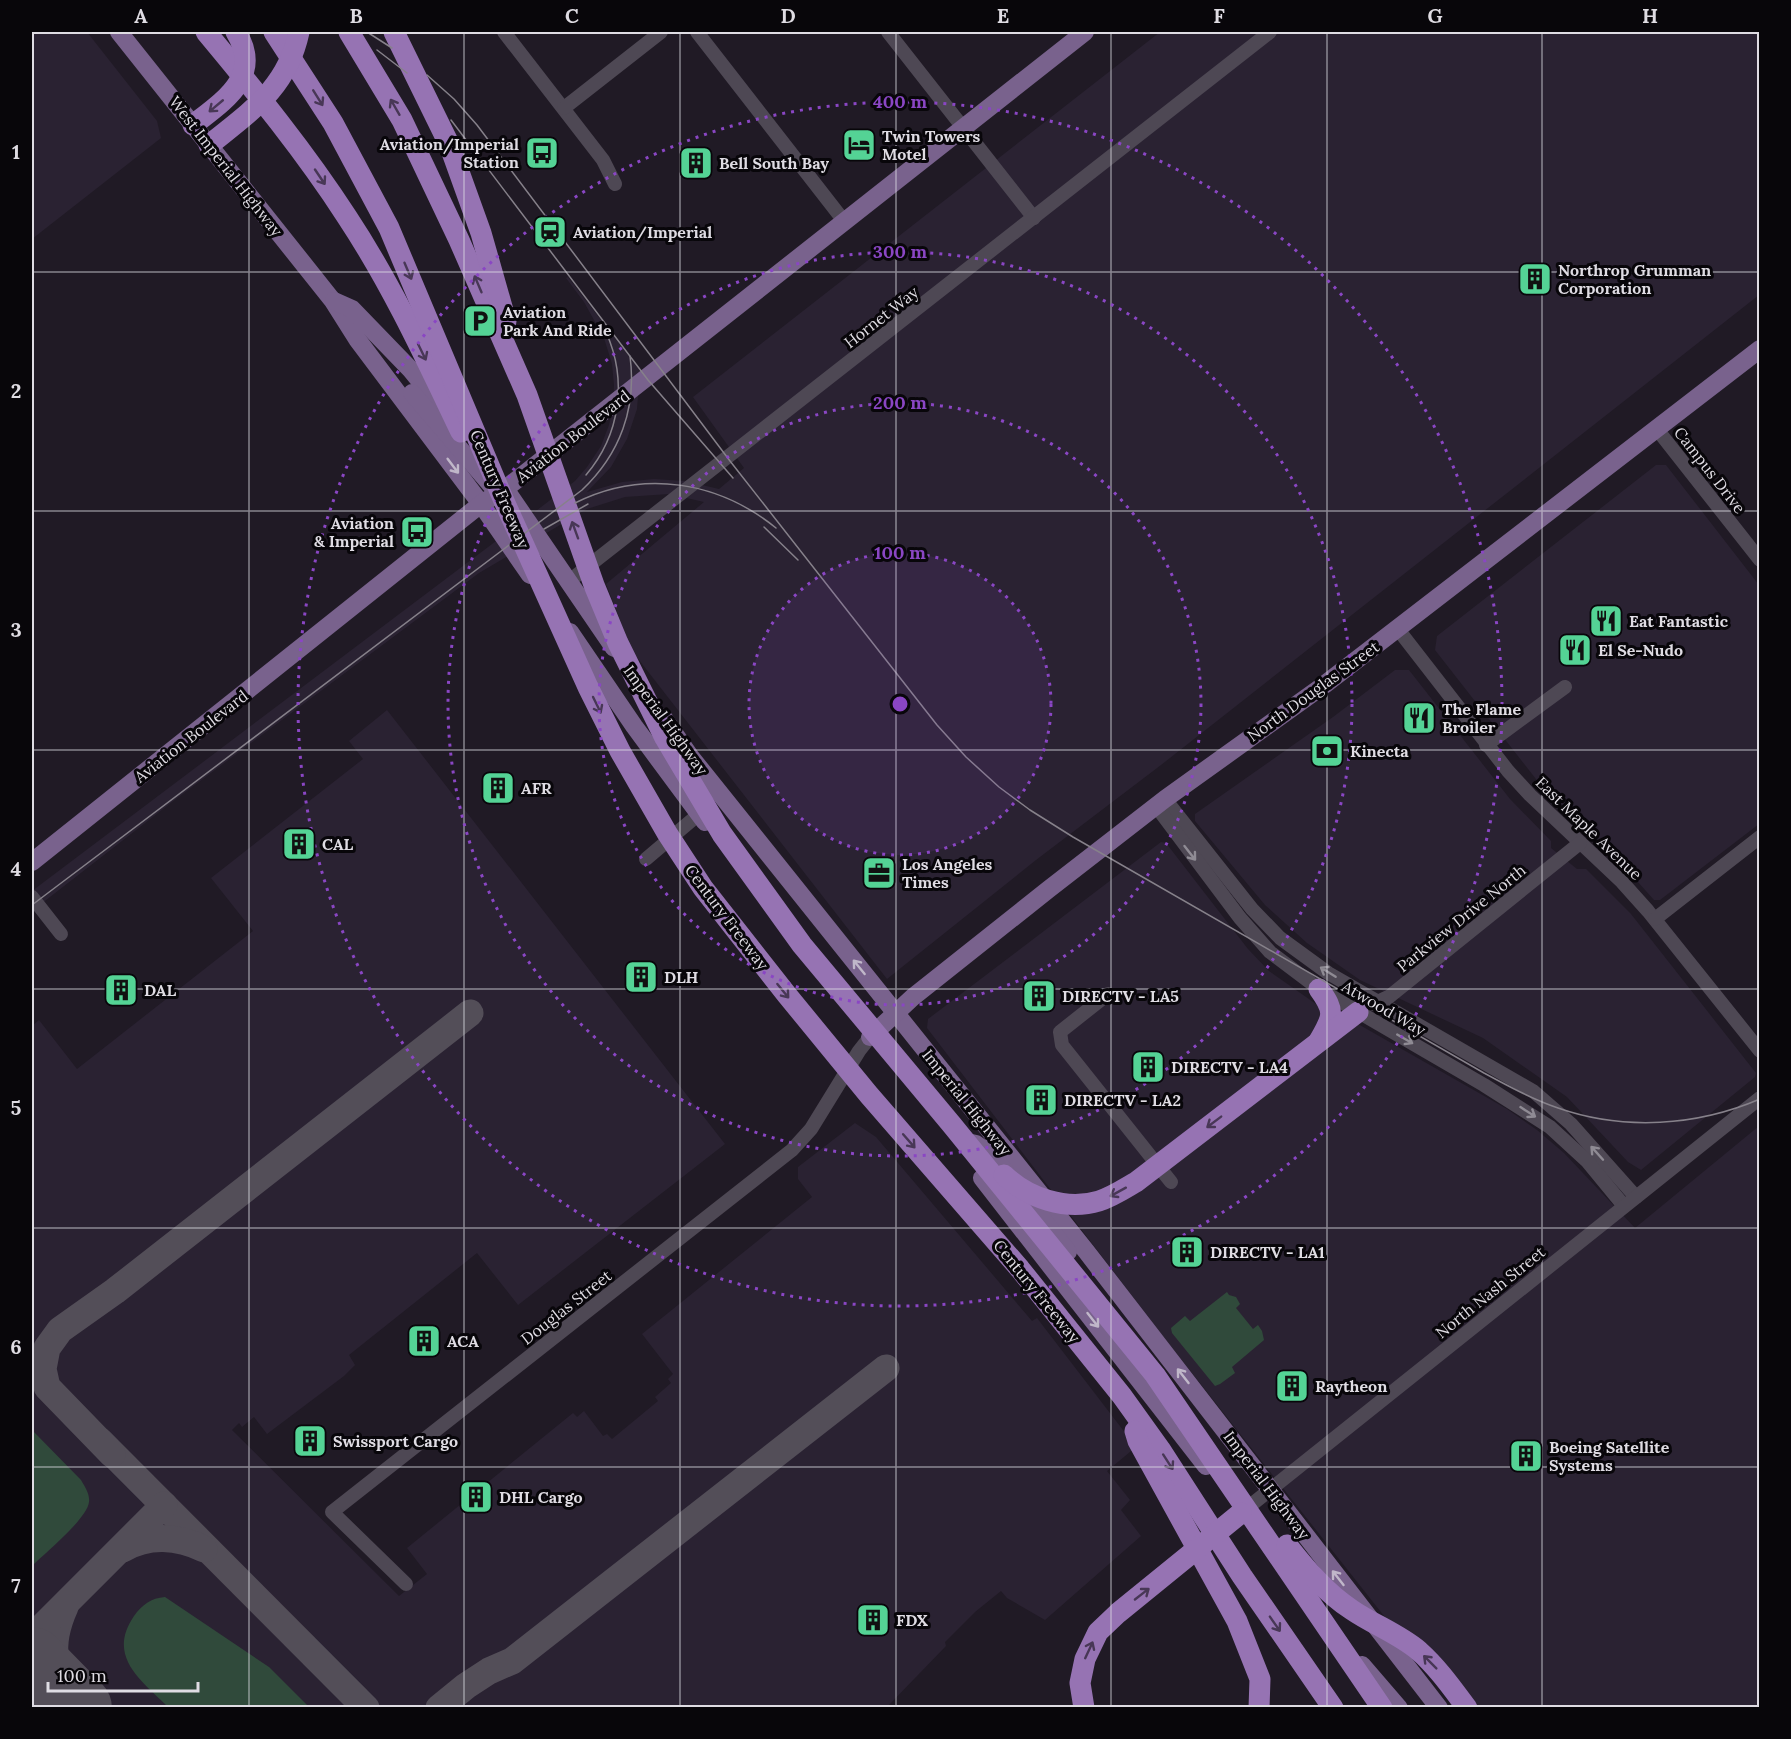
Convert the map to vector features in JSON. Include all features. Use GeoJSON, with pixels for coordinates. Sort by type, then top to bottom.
{"type":"FeatureCollection","features":[{"type":"Feature","properties":{"kind":"highway"},"geometry":{"type":"LineString","coordinates":[[206,32],[278,119],[348,219],[410,326],[475,461],[505,495]]}},
{"type":"Feature","properties":{"kind":"highway"},"geometry":{"type":"LineString","coordinates":[[194,125],[238,86],[245,68],[246,54],[236,32]]}},
{"type":"Feature","properties":{"kind":"highway","name":"Century Freeway"},"geometry":{"type":"LineString","coordinates":[[274,32],[333,123],[389,228],[588,687],[620,751],[667,833],[703,888],[801,1013],[1020,1269],[1122,1396],[1333,1707]]}},
{"type":"Feature","properties":{"kind":"highway"},"geometry":{"type":"LineString","coordinates":[[209,145],[270,93],[282,77],[294,52],[298,32]]}},
{"type":"Feature","properties":{"kind":"highway"},"geometry":{"type":"LineString","coordinates":[[349,32],[402,120],[422,160],[526,395],[594,585],[618,643],[691,784],[722,834],[802,945],[953,1134],[1155,1375],[1304,1567],[1328,1592],[1352,1610],[1417,1650],[1436,1667],[1467,1707]]}},
{"type":"Feature","properties":{"kind":"highway"},"geometry":{"type":"LineString","coordinates":[[394,32],[453,153],[481,232],[526,395]]}},
{"type":"Feature","properties":{"kind":"highway"},"geometry":{"type":"LineString","coordinates":[[1318,1041],[1329,1024],[1331,1015],[1330,1004],[1319,989]]}},
{"type":"Feature","properties":{"kind":"highway"},"geometry":{"type":"LineString","coordinates":[[953,1134],[1024,1192],[1061,1204],[1079,1205],[1098,1202],[1136,1182],[1358,1012]]}},
{"type":"Feature","properties":{"kind":"highway"},"geometry":{"type":"LineString","coordinates":[[1155,1375],[1382,1707]]}},
{"type":"Feature","properties":{"kind":"highway"},"geometry":{"type":"LineString","coordinates":[[1122,1396],[1138,1441],[1238,1621],[1260,1679],[1259,1707]]}},
{"type":"Feature","properties":{"kind":"highway"},"geometry":{"type":"LineString","coordinates":[[1084,1707],[1080,1683],[1085,1659],[1098,1632],[1118,1613],[1241,1513]]}},
{"type":"Feature","properties":{"kind":"main road","name":"West Imperial Highway"},"geometry":{"type":"LineString","coordinates":[[118,32],[333,301],[357,339],[481,504]]}},
{"type":"Feature","properties":{"kind":"main road","name":"Aviation Boulevard"},"geometry":{"type":"LineString","coordinates":[[32,862],[481,504],[505,495],[844,221],[1083,32]]}},
{"type":"Feature","properties":{"kind":"main road","name":"West Imperial Highway"},"geometry":{"type":"LineString","coordinates":[[333,301],[352,309],[411,370],[505,495]]}},
{"type":"Feature","properties":{"kind":"main road"},"geometry":{"type":"LineString","coordinates":[[357,339],[375,350],[491,485],[505,495]]}},
{"type":"Feature","properties":{"kind":"main road","name":"North Douglas Street"},"geometry":{"type":"LineString","coordinates":[[870,1037],[895,1012],[1048,889],[1161,803],[1324,685],[1760,349]]}},
{"type":"Feature","properties":{"kind":"main road","name":"Imperial Highway"},"geometry":{"type":"LineString","coordinates":[[505,495],[690,756],[895,1012],[1081,1256],[1205,1404],[1439,1707]]}},
{"type":"Feature","properties":{"kind":"main road","name":"Imperial Highway"},"geometry":{"type":"LineString","coordinates":[[481,504],[602,679],[744,875],[870,1037],[953,1134],[1241,1513],[1353,1655],[1399,1707]]}},
{"type":"Feature","properties":{"kind":"main road"},"geometry":{"type":"LineString","coordinates":[[602,679],[615,688],[629,703],[705,795],[726,800]]}},
{"type":"Feature","properties":{"kind":"main road"},"geometry":{"type":"LineString","coordinates":[[953,1134],[976,1144],[993,1156],[1081,1256]]}},
{"type":"Feature","properties":{"kind":"street"},"geometry":{"type":"LineString","coordinates":[[504,32],[603,159],[615,184]]}},
{"type":"Feature","properties":{"kind":"street"},"geometry":{"type":"LineString","coordinates":[[564,108],[661,32]]}},
{"type":"Feature","properties":{"kind":"street"},"geometry":{"type":"LineString","coordinates":[[697,32],[844,221]]}},
{"type":"Feature","properties":{"kind":"street"},"geometry":{"type":"LineString","coordinates":[[888,32],[1034,218]]}},
{"type":"Feature","properties":{"kind":"street","name":"Hornet Way"},"geometry":{"type":"LineString","coordinates":[[568,582],[1270,32]]}},
{"type":"Feature","properties":{"kind":"street","name":"Campus Drive"},"geometry":{"type":"LineString","coordinates":[[1656,428],[1760,560]]}},
{"type":"Feature","properties":{"kind":"street","name":"East Maple Avenue"},"geometry":{"type":"LineString","coordinates":[[1396,628],[1486,745],[1530,795],[1622,882],[1655,919],[1760,1051]]}},
{"type":"Feature","properties":{"kind":"street"},"geometry":{"type":"LineString","coordinates":[[1486,745],[1565,687]]}},
{"type":"Feature","properties":{"kind":"street","name":"Atwood Way"},"geometry":{"type":"LineString","coordinates":[[1161,803],[1173,831],[1270,952],[1319,989],[1484,1084],[1550,1127],[1587,1161],[1624,1206]]}},
{"type":"Feature","properties":{"kind":"street","name":"Atwood Way"},"geometry":{"type":"LineString","coordinates":[[1161,803],[1266,925],[1300,954],[1328,973],[1533,1091],[1571,1124],[1635,1197]]}},
{"type":"Feature","properties":{"kind":"street"},"geometry":{"type":"LineString","coordinates":[[646,859],[699,814]]}},
{"type":"Feature","properties":{"kind":"street"},"geometry":{"type":"LineString","coordinates":[[1655,919],[1760,837]]}},
{"type":"Feature","properties":{"kind":"street","name":"Parkview Drive North"},"geometry":{"type":"LineString","coordinates":[[1358,1012],[1390,996],[1580,843]]}},
{"type":"Feature","properties":{"kind":"street"},"geometry":{"type":"LineString","coordinates":[[32,897],[61,934]]}},
{"type":"Feature","properties":{"kind":"street"},"geometry":{"type":"LineString","coordinates":[[1108,994],[1060,1032],[1062,1046],[1171,1182]]}},
{"type":"Feature","properties":{"kind":"street","name":"Douglas Street"},"geometry":{"type":"LineString","coordinates":[[406,1584],[332,1512],[792,1150],[811,1129],[870,1037]]}},
{"type":"Feature","properties":{"kind":"street","name":"North Nash Street"},"geometry":{"type":"LineString","coordinates":[[1241,1513],[1760,1098]]}},
{"type":"Feature","properties":{"kind":"street"},"geometry":{"type":"LineString","coordinates":[[1058,1274],[1081,1256]]}},
{"type":"Feature","properties":{"kind":"shaded area"},"geometry":{"type":"Polygon","coordinates":[[[32,32],[87,32],[157,121],[161,138],[32,239],[32,32]]]}},
{"type":"Feature","properties":{"kind":"shaded area"},"geometry":{"type":"Polygon","coordinates":[[[1160,32],[1759,32],[1759,295],[887,979],[632,651],[606,584],[704,502],[669,494],[625,497],[587,509],[479,573],[172,802],[32,911],[32,891],[532,514],[575,481],[587,467],[601,446],[609,425],[613,408],[612,364],[604,338],[584,302],[566,278],[568,277],[640,371],[637,409],[627,439],[611,467],[587,492],[622,482],[654,479],[685,481],[719,489],[744,468],[693,397],[1160,32]]]}},
{"type":"Feature","properties":{"kind":"shaded area"},"geometry":{"type":"Polygon","coordinates":[[[1656,465],[1666,465],[1759,585],[1759,824],[1660,900],[1654,900],[1621,863],[1539,783],[1435,650],[1437,636],[1656,465]]]}},
{"type":"Feature","properties":{"kind":"shaded area"},"geometry":{"type":"Polygon","coordinates":[[[1395,670],[1409,670],[1510,799],[1551,841],[1551,848],[1577,869],[1586,869],[1631,914],[1756,1073],[1755,1077],[1641,1170],[1628,1162],[1567,1097],[1483,1038],[1360,980],[1307,943],[1265,905],[1195,821],[1195,814],[1333,717],[1395,670]]]}},
{"type":"Feature","properties":{"kind":"shaded area"},"geometry":{"type":"Polygon","coordinates":[[[387,710],[725,1144],[518,1305],[477,1253],[349,1355],[355,1365],[344,1376],[267,1434],[254,1417],[242,1427],[239,1423],[232,1430],[399,1596],[427,1574],[407,1548],[573,1413],[577,1417],[584,1411],[603,1436],[607,1434],[612,1439],[658,1401],[655,1397],[671,1383],[668,1379],[673,1374],[642,1334],[812,1197],[798,1179],[798,1167],[855,1123],[876,1137],[1032,1321],[1037,1318],[1136,1447],[1107,1471],[1130,1500],[1121,1510],[1141,1536],[1045,1620],[1007,1598],[1001,1591],[975,1612],[945,1642],[946,1646],[887,1707],[32,1708],[32,1026],[39,1020],[77,1069],[253,931],[211,878],[363,759],[349,741],[387,710]]]}},
{"type":"Feature","properties":{"kind":"shaded area"},"geometry":{"type":"Polygon","coordinates":[[[1161,842],[1166,843],[1248,949],[1269,971],[1316,1004],[1358,1024],[1507,1109],[1537,1130],[1564,1153],[1635,1228],[1759,1126],[1759,1707],[1456,1707],[1169,1344],[927,1028],[928,1019],[1161,842]]]}},
{"type":"Feature","properties":{"kind":"green space"},"geometry":{"type":"Polygon","coordinates":[[[1227,1292],[1236,1297],[1240,1304],[1236,1308],[1253,1329],[1258,1325],[1264,1340],[1232,1367],[1235,1373],[1215,1386],[1172,1333],[1171,1328],[1185,1316],[1190,1321],[1227,1292]]]}},
{"type":"Feature","properties":{"kind":"green space"},"geometry":{"type":"Polygon","coordinates":[[[32,1430],[81,1480],[87,1491],[89,1502],[87,1509],[74,1526],[32,1566],[32,1430]]]}},
{"type":"Feature","properties":{"kind":"green space"},"geometry":{"type":"Polygon","coordinates":[[[165,1597],[269,1667],[309,1707],[168,1707],[138,1678],[126,1656],[124,1644],[126,1631],[137,1612],[151,1601],[165,1597]]]}},
{"type":"Feature","properties":{"kind":"taxiway"},"geometry":{"type":"LineString","coordinates":[[112,1454],[47,1387],[43,1369],[47,1348],[60,1330],[115,1291],[470,1013]]}},
{"type":"Feature","properties":{"kind":"taxiway"},"geometry":{"type":"LineString","coordinates":[[439,1708],[489,1671],[512,1661],[886,1368]]}},
{"type":"Feature","properties":{"kind":"taxiway"},"geometry":{"type":"LineString","coordinates":[[100,1441],[366,1708]]}},
{"type":"Feature","properties":{"kind":"taxiway"},"geometry":{"type":"LineString","coordinates":[[32,1637],[164,1505]]}},
{"type":"Feature","properties":{"kind":"taxiway"},"geometry":{"type":"LineString","coordinates":[[123,1549],[143,1541],[163,1538],[184,1541],[204,1549]]}},
{"type":"Feature","properties":{"kind":"taxiway"},"geometry":{"type":"LineString","coordinates":[[65,1607],[56,1635],[56,1660],[63,1684],[79,1708]]}},
{"type":"Feature","properties":{"kind":"taxiway"},"geometry":{"type":"LineString","coordinates":[[32,1683],[50,1688],[74,1705]]}},
{"type":"Feature","properties":{"kind":"runway"},"geometry":{"type":"LineString","coordinates":[[32,1661],[78,1708]]}},
{"type":"Feature","properties":{"kind":"tram line"},"geometry":{"type":"LineString","coordinates":[[367,32],[392,48]]}},
{"type":"Feature","properties":{"kind":"tram line"},"geometry":{"type":"LineString","coordinates":[[377,50],[407,73]]}},
{"type":"Feature","properties":{"kind":"tram line"},"geometry":{"type":"LineString","coordinates":[[427,75],[454,99],[477,125],[730,461],[937,725],[966,757],[999,787],[1073,837],[1484,1073],[1539,1101],[1583,1115],[1609,1120],[1660,1122],[1711,1115],[1760,1099]]}},
{"type":"Feature","properties":{"kind":"tram line"},"geometry":{"type":"LineString","coordinates":[[451,120],[648,380],[733,478]]}},
{"type":"Feature","properties":{"kind":"tram line"},"geometry":{"type":"LineString","coordinates":[[586,475],[607,443],[617,407],[617,369],[606,332]]}},
{"type":"Feature","properties":{"kind":"tram line"},"geometry":{"type":"LineString","coordinates":[[32,905],[582,490],[607,461],[623,429],[631,394],[630,356]]}},
{"type":"Feature","properties":{"kind":"tram line"},"geometry":{"type":"LineString","coordinates":[[575,503],[601,492],[627,486],[679,485],[705,490],[730,499],[754,512],[776,528]]}},
{"type":"Feature","properties":{"kind":"tram line"},"geometry":{"type":"LineString","coordinates":[[544,529],[588,504]]}},
{"type":"Feature","properties":{"kind":"tram line"},"geometry":{"type":"LineString","coordinates":[[764,527],[798,560]]}},
{"type":"Feature","properties":{"kind":"place","name":"Twin Towers Motel"},"geometry":{"type":"Point","coordinates":[859,145]}},
{"type":"Feature","properties":{"kind":"place","name":"Aviation/Imperial Station"},"geometry":{"type":"Point","coordinates":[542,153]}},
{"type":"Feature","properties":{"kind":"place","name":"Bell South Bay"},"geometry":{"type":"Point","coordinates":[696,163]}},
{"type":"Feature","properties":{"kind":"place","name":"Aviation/Imperial"},"geometry":{"type":"Point","coordinates":[550,232]}},
{"type":"Feature","properties":{"kind":"place","name":"Northrop Grumman Corporation"},"geometry":{"type":"Point","coordinates":[1535,279]}},
{"type":"Feature","properties":{"kind":"place","name":"Aviation Park And Ride"},"geometry":{"type":"Point","coordinates":[480,321]}},
{"type":"Feature","properties":{"kind":"place","name":"Aviation & Imperial"},"geometry":{"type":"Point","coordinates":[417,532]}},
{"type":"Feature","properties":{"kind":"place","name":"Eat Fantastic"},"geometry":{"type":"Point","coordinates":[1606,621]}},
{"type":"Feature","properties":{"kind":"place","name":"El Se-Nudo"},"geometry":{"type":"Point","coordinates":[1575,650]}},
{"type":"Feature","properties":{"kind":"place","name":"The Flame Broiler"},"geometry":{"type":"Point","coordinates":[1419,718]}},
{"type":"Feature","properties":{"kind":"place","name":"Kinecta"},"geometry":{"type":"Point","coordinates":[1327,751]}},
{"type":"Feature","properties":{"kind":"place","name":"AFR"},"geometry":{"type":"Point","coordinates":[498,788]}},
{"type":"Feature","properties":{"kind":"place","name":"CAL"},"geometry":{"type":"Point","coordinates":[299,844]}},
{"type":"Feature","properties":{"kind":"place","name":"Los Angeles Times"},"geometry":{"type":"Point","coordinates":[879,873]}},
{"type":"Feature","properties":{"kind":"place","name":"DLH"},"geometry":{"type":"Point","coordinates":[641,977]}},
{"type":"Feature","properties":{"kind":"place","name":"DAL"},"geometry":{"type":"Point","coordinates":[121,990]}},
{"type":"Feature","properties":{"kind":"place","name":"DIRECTV - LA5"},"geometry":{"type":"Point","coordinates":[1039,996]}},
{"type":"Feature","properties":{"kind":"place","name":"DIRECTV - LA4"},"geometry":{"type":"Point","coordinates":[1148,1067]}},
{"type":"Feature","properties":{"kind":"place","name":"DIRECTV - LA2"},"geometry":{"type":"Point","coordinates":[1041,1100]}},
{"type":"Feature","properties":{"kind":"place","name":"DIRECTV - LA1"},"geometry":{"type":"Point","coordinates":[1187,1252]}},
{"type":"Feature","properties":{"kind":"place","name":"ACA"},"geometry":{"type":"Point","coordinates":[424,1341]}},
{"type":"Feature","properties":{"kind":"place","name":"Raytheon"},"geometry":{"type":"Point","coordinates":[1292,1386]}},
{"type":"Feature","properties":{"kind":"place","name":"Swissport Cargo"},"geometry":{"type":"Point","coordinates":[310,1441]}},
{"type":"Feature","properties":{"kind":"place","name":"Boeing Satellite Systems"},"geometry":{"type":"Point","coordinates":[1526,1456]}},
{"type":"Feature","properties":{"kind":"place","name":"DHL Cargo"},"geometry":{"type":"Point","coordinates":[476,1497]}},
{"type":"Feature","properties":{"kind":"place","name":"FDX"},"geometry":{"type":"Point","coordinates":[873,1620]}}]}
